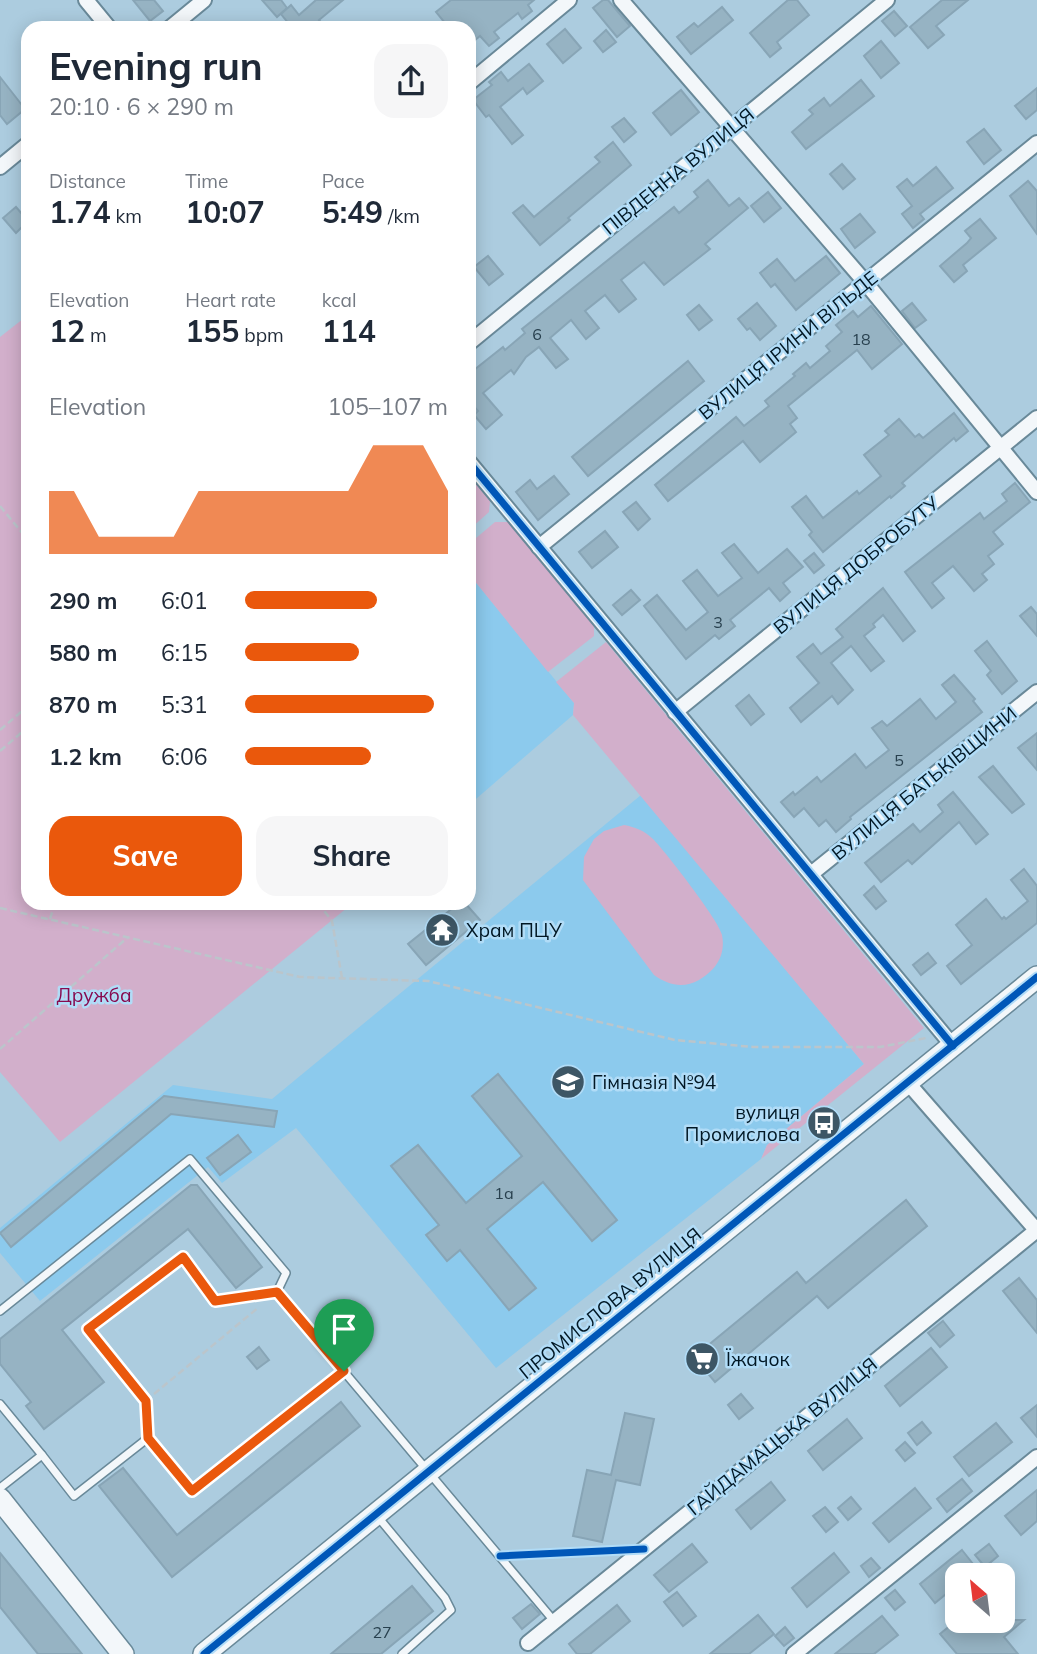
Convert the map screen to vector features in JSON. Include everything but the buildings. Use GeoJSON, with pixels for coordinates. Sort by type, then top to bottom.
{"type":"FeatureCollection","features":[{"type":"Feature","properties":{"kind":"street"},"geometry":{"type":"LineString","coordinates":[[86,0],[103,21]]}},
{"type":"Feature","properties":{"kind":"street"},"geometry":{"type":"LineString","coordinates":[[178,21],[204,0]]}},
{"type":"Feature","properties":{"kind":"street"},"geometry":{"type":"LineString","coordinates":[[476,77],[569,0]]}},
{"type":"Feature","properties":{"kind":"street"},"geometry":{"type":"LineString","coordinates":[[621,0],[865,282],[1037,492]]}},
{"type":"Feature","properties":{"kind":"street","name":"ПІВДЕННА ВУЛИЦЯ"},"geometry":{"type":"LineString","coordinates":[[476,337],[887,0]]}},
{"type":"Feature","properties":{"kind":"street","name":"ВУЛИЦЯ ІРИНИ ВІЛЬДЕ"},"geometry":{"type":"LineString","coordinates":[[539,547],[1037,143]]}},
{"type":"Feature","properties":{"kind":"street"},"geometry":{"type":"LineString","coordinates":[[0,167],[21,150]]}},
{"type":"Feature","properties":{"kind":"street","name":"ВУЛИЦЯ ДОБРОБУТУ"},"geometry":{"type":"LineString","coordinates":[[676,712],[1037,418]]}},
{"type":"Feature","properties":{"kind":"street"},"geometry":{"type":"LineString","coordinates":[[476,470],[953,1046]]}},
{"type":"Feature","properties":{"kind":"street","name":"ВУЛИЦЯ БАТЬКІВЩИНИ"},"geometry":{"type":"LineString","coordinates":[[811,874],[1037,692]]}},
{"type":"Feature","properties":{"kind":"street","name":"ПРОМИСЛОВА ВУЛИЦЯ"},"geometry":{"type":"LineString","coordinates":[[204,1654],[1037,977]]}},
{"type":"Feature","properties":{"kind":"street"},"geometry":{"type":"LineString","coordinates":[[908,1083],[1037,1230]]}},
{"type":"Feature","properties":{"kind":"street","name":"ГАЙДАМАЦЬКА ВУЛИЦЯ"},"geometry":{"type":"LineString","coordinates":[[528,1643],[1037,1230]]}},
{"type":"Feature","properties":{"kind":"street"},"geometry":{"type":"LineString","coordinates":[[794,1654],[1037,1457]]}},
{"type":"Feature","properties":{"kind":"street"},"geometry":{"type":"LineString","coordinates":[[0,1499],[123,1654]]}},
{"type":"Feature","properties":{"kind":"lane"},"geometry":{"type":"LineString","coordinates":[[0,1311],[190,1159],[286,1273],[277,1292]]}},
{"type":"Feature","properties":{"kind":"lane"},"geometry":{"type":"LineString","coordinates":[[277,1292],[215,1301],[183,1257],[88,1329],[146,1401],[148,1438],[192,1491],[344,1371]]}},
{"type":"Feature","properties":{"kind":"lane"},"geometry":{"type":"LineString","coordinates":[[277,1292],[555,1621]]}},
{"type":"Feature","properties":{"kind":"lane"},"geometry":{"type":"LineString","coordinates":[[0,1404],[74,1496],[148,1438]]}},
{"type":"Feature","properties":{"kind":"lane"},"geometry":{"type":"LineString","coordinates":[[0,1488],[42,1455]]}},
{"type":"Feature","properties":{"kind":"lane"},"geometry":{"type":"LineString","coordinates":[[376,1515],[445,1598],[451,1610],[402,1654]]}},
{"type":"Feature","properties":{"kind":"path"},"geometry":{"type":"LineString","coordinates":[[0,506],[21,532]]}},
{"type":"Feature","properties":{"kind":"path"},"geometry":{"type":"LineString","coordinates":[[0,730],[21,712]]}},
{"type":"Feature","properties":{"kind":"path"},"geometry":{"type":"LineString","coordinates":[[0,751],[21,733]]}},
{"type":"Feature","properties":{"kind":"path"},"geometry":{"type":"LineString","coordinates":[[0,908],[300,977],[428,981],[675,1040],[753,1047],[880,1047],[925,1038],[953,1046]]}},
{"type":"Feature","properties":{"kind":"path"},"geometry":{"type":"LineString","coordinates":[[50,919],[53,910]]}},
{"type":"Feature","properties":{"kind":"path"},"geometry":{"type":"LineString","coordinates":[[323,910],[332,921],[342,979]]}},
{"type":"Feature","properties":{"kind":"path"},"geometry":{"type":"LineString","coordinates":[[0,1049],[127,937]]}},
{"type":"Feature","properties":{"kind":"path"},"geometry":{"type":"LineString","coordinates":[[146,1401],[277,1292]]}},
{"type":"Feature","properties":{"kind":"shaded area"},"geometry":{"type":"Polygon","coordinates":[[[476,583],[574,703],[573,715],[476,799],[476,583]]]}},
{"type":"Feature","properties":{"kind":"shaded area","name":"Гімназія №94"},"geometry":{"type":"Polygon","coordinates":[[[641,795],[864,1064],[767,1145],[761,1159],[496,1368],[296,1128],[222,1183],[208,1167],[40,1301],[0,1253],[0,1228],[173,1085],[272,1099],[641,795]]]}},
{"type":"Feature","properties":{"kind":"green space","name":"Дружба"},"geometry":{"type":"Polygon","coordinates":[[[21,320],[21,910],[344,910],[60,1142],[0,1072],[0,337],[21,320]]]}},
{"type":"Feature","properties":{"kind":"green space"},"geometry":{"type":"Polygon","coordinates":[[[476,484],[490,501],[489,512],[476,524],[476,484]]]}},
{"type":"Feature","properties":{"kind":"green space"},"geometry":{"type":"Polygon","coordinates":[[[495,522],[508,522],[594,625],[594,636],[548,672],[476,583],[476,538],[495,522]]]}},
{"type":"Feature","properties":{"kind":"green space"},"geometry":{"type":"Polygon","coordinates":[[[606,642],[924,1028],[761,1159],[767,1145],[864,1064],[573,715],[574,703],[556,682],[606,642]]]}},
{"type":"Feature","properties":{"kind":"green space"},"geometry":{"type":"Polygon","coordinates":[[[624,825],[640,830],[653,839],[669,857],[719,928],[723,942],[721,955],[710,972],[693,983],[676,985],[654,975],[583,880],[584,857],[594,839],[604,831],[624,825]]]}},
{"type":"Feature","properties":{"kind":"cycle path"},"geometry":{"type":"LineString","coordinates":[[476,470],[953,1046]]}},
{"type":"Feature","properties":{"kind":"cycle path"},"geometry":{"type":"LineString","coordinates":[[204,1654],[1037,977]]}},
{"type":"Feature","properties":{"kind":"cycle path"},"geometry":{"type":"LineString","coordinates":[[500,1556],[644,1549]]}},
{"type":"Feature","properties":{"kind":"place","name":"Храм ПЦУ"},"geometry":{"type":"Point","coordinates":[442,930]}},
{"type":"Feature","properties":{"kind":"place","name":"Гімназія №94"},"geometry":{"type":"Point","coordinates":[568,1082]}},
{"type":"Feature","properties":{"kind":"place","name":"вулиця Промислова"},"geometry":{"type":"Point","coordinates":[824,1123]}},
{"type":"Feature","properties":{"kind":"place","name":"Їжачок"},"geometry":{"type":"Point","coordinates":[702,1359]}},
{"type":"Feature","properties":{"kind":"route"},"geometry":{"type":"LineString","coordinates":[[183,1257],[215,1301],[277,1292],[344,1371],[192,1491],[148,1438],[146,1401],[88,1329],[183,1257]]}}]}
